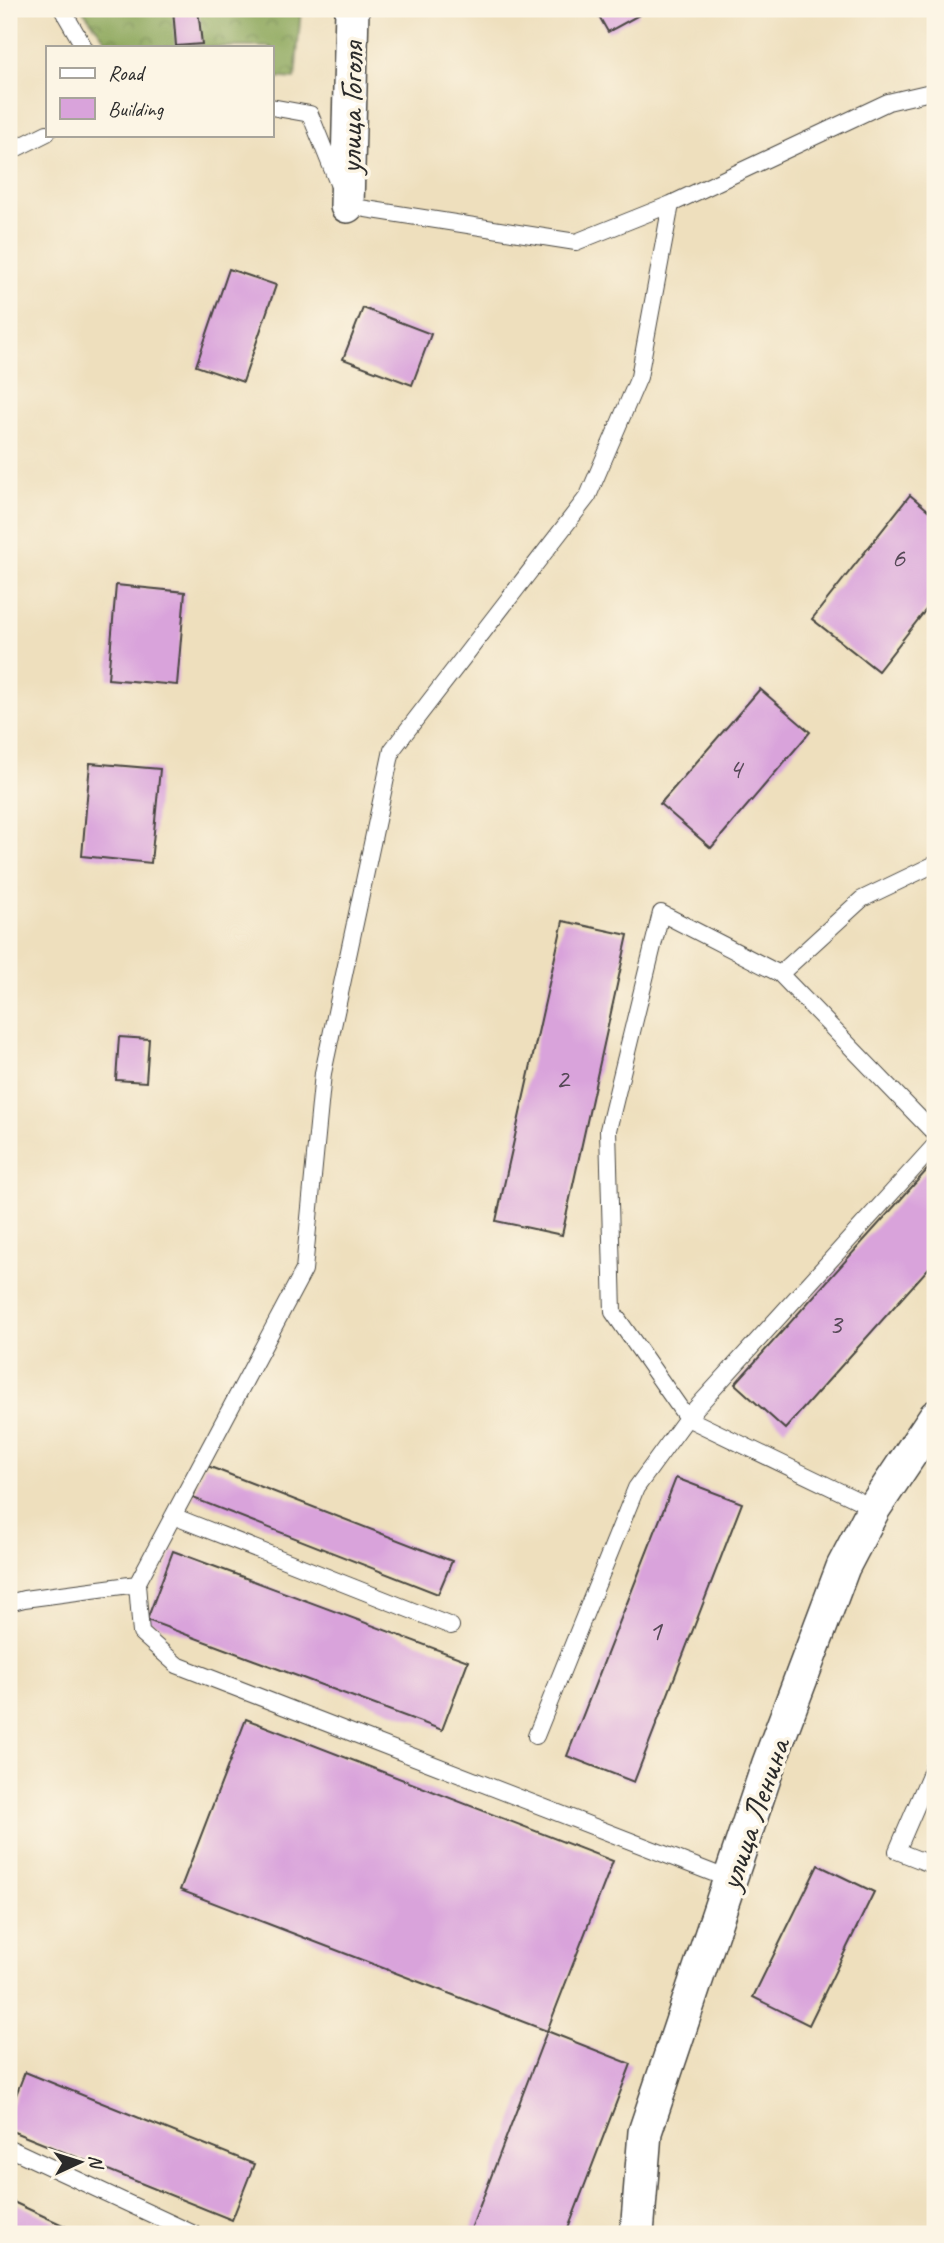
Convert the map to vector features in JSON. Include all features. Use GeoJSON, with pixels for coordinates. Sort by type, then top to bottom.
{"type":"FeatureCollection","features":[{"type":"Feature","properties":{"kind":"street","name":"улица Гоголя"},"geometry":{"type":"LineString","coordinates":[[347,206],[352,9]]}},
{"type":"Feature","properties":{"kind":"street","name":"улица Ленина"},"geometry":{"type":"LineString","coordinates":[[637,2234],[645,2132],[769,1763],[838,1580],[874,1508],[935,1417]]}},
{"type":"Feature","properties":{"kind":"lane"},"geometry":{"type":"LineString","coordinates":[[62,9],[83,46]]}},
{"type":"Feature","properties":{"kind":"lane"},"geometry":{"type":"LineString","coordinates":[[273,107],[310,114],[347,206],[576,242],[671,204],[888,102],[935,91]]}},
{"type":"Feature","properties":{"kind":"lane"},"geometry":{"type":"LineString","coordinates":[[9,152],[46,134]]}},
{"type":"Feature","properties":{"kind":"lane"},"geometry":{"type":"LineString","coordinates":[[671,204],[639,377],[588,496],[392,750],[323,1073],[304,1270],[136,1584],[141,1633],[177,1665],[731,1880]]}},
{"type":"Feature","properties":{"kind":"lane"},"geometry":{"type":"LineString","coordinates":[[780,974],[862,899],[935,864]]}},
{"type":"Feature","properties":{"kind":"lane"},"geometry":{"type":"LineString","coordinates":[[874,1508],[687,1418],[612,1312],[608,1130],[662,913],[780,974],[935,1134]]}},
{"type":"Feature","properties":{"kind":"lane"},"geometry":{"type":"LineString","coordinates":[[536,1736],[636,1488],[687,1418],[935,1145]]}},
{"type":"Feature","properties":{"kind":"lane"},"geometry":{"type":"LineString","coordinates":[[173,1516],[451,1626]]}},
{"type":"Feature","properties":{"kind":"lane"},"geometry":{"type":"LineString","coordinates":[[9,1603],[24,1598],[136,1584]]}},
{"type":"Feature","properties":{"kind":"lane"},"geometry":{"type":"LineString","coordinates":[[935,1763],[897,1851],[935,1866]]}},
{"type":"Feature","properties":{"kind":"lane"},"geometry":{"type":"LineString","coordinates":[[9,2148],[194,2234]]}},
{"type":"Feature","properties":{"kind":"green space"},"geometry":{"type":"Polygon","coordinates":[[[82,9],[301,9],[295,79],[273,77],[273,46],[110,46],[82,9]]]}},
{"type":"Feature","properties":{"kind":"building"},"geometry":{"type":"Polygon","coordinates":[[[173,9],[198,9],[202,44],[176,46],[173,9]]]}},
{"type":"Feature","properties":{"kind":"building"},"geometry":{"type":"Polygon","coordinates":[[[595,9],[636,9],[639,15],[608,32],[595,9]]]}},
{"type":"Feature","properties":{"kind":"building"},"geometry":{"type":"Polygon","coordinates":[[[229,269],[276,285],[243,382],[196,366],[229,269]]]}},
{"type":"Feature","properties":{"kind":"building"},"geometry":{"type":"Polygon","coordinates":[[[363,308],[431,334],[412,385],[343,359],[363,308]]]}},
{"type":"Feature","properties":{"kind":"building"},"geometry":{"type":"Polygon","coordinates":[[[910,495],[935,516],[935,598],[878,671],[812,619],[910,495]]]}},
{"type":"Feature","properties":{"kind":"building"},"geometry":{"type":"Polygon","coordinates":[[[116,585],[185,592],[177,685],[108,679],[116,585]]]}},
{"type":"Feature","properties":{"kind":"building"},"geometry":{"type":"Polygon","coordinates":[[[760,689],[810,732],[711,848],[660,804],[760,689]]]}},
{"type":"Feature","properties":{"kind":"building"},"geometry":{"type":"Polygon","coordinates":[[[90,763],[160,769],[151,863],[82,856],[90,763]]]}},
{"type":"Feature","properties":{"kind":"building"},"geometry":{"type":"Polygon","coordinates":[[[563,921],[628,935],[562,1235],[496,1221],[563,921]]]}},
{"type":"Feature","properties":{"kind":"building"},"geometry":{"type":"Polygon","coordinates":[[[119,1037],[149,1039],[146,1082],[116,1080],[119,1037]]]}},
{"type":"Feature","properties":{"kind":"building"},"geometry":{"type":"Polygon","coordinates":[[[935,1161],[935,1261],[785,1429],[735,1384],[935,1161]]]}},
{"type":"Feature","properties":{"kind":"building"},"geometry":{"type":"Polygon","coordinates":[[[205,1465],[452,1561],[438,1594],[193,1498],[205,1465]]]}},
{"type":"Feature","properties":{"kind":"building"},"geometry":{"type":"Polygon","coordinates":[[[676,1478],[742,1503],[634,1782],[567,1756],[676,1478]]]}},
{"type":"Feature","properties":{"kind":"building"},"geometry":{"type":"Polygon","coordinates":[[[173,1551],[468,1661],[442,1730],[147,1620],[173,1551]]]}},
{"type":"Feature","properties":{"kind":"building"},"geometry":{"type":"Polygon","coordinates":[[[246,1719],[613,1861],[547,2031],[180,1890],[246,1719]]]}},
{"type":"Feature","properties":{"kind":"building"},"geometry":{"type":"Polygon","coordinates":[[[818,1865],[874,1892],[809,2025],[753,1997],[818,1865]]]}},
{"type":"Feature","properties":{"kind":"building"},"geometry":{"type":"Polygon","coordinates":[[[547,2031],[631,2064],[566,2234],[469,2234],[547,2031]]]}},
{"type":"Feature","properties":{"kind":"building"},"geometry":{"type":"Polygon","coordinates":[[[25,2072],[254,2164],[232,2220],[9,2130],[9,2113],[25,2072]]]}},
{"type":"Feature","properties":{"kind":"building"},"geometry":{"type":"Polygon","coordinates":[[[9,2200],[82,2234],[9,2234],[9,2200]]]}}]}
